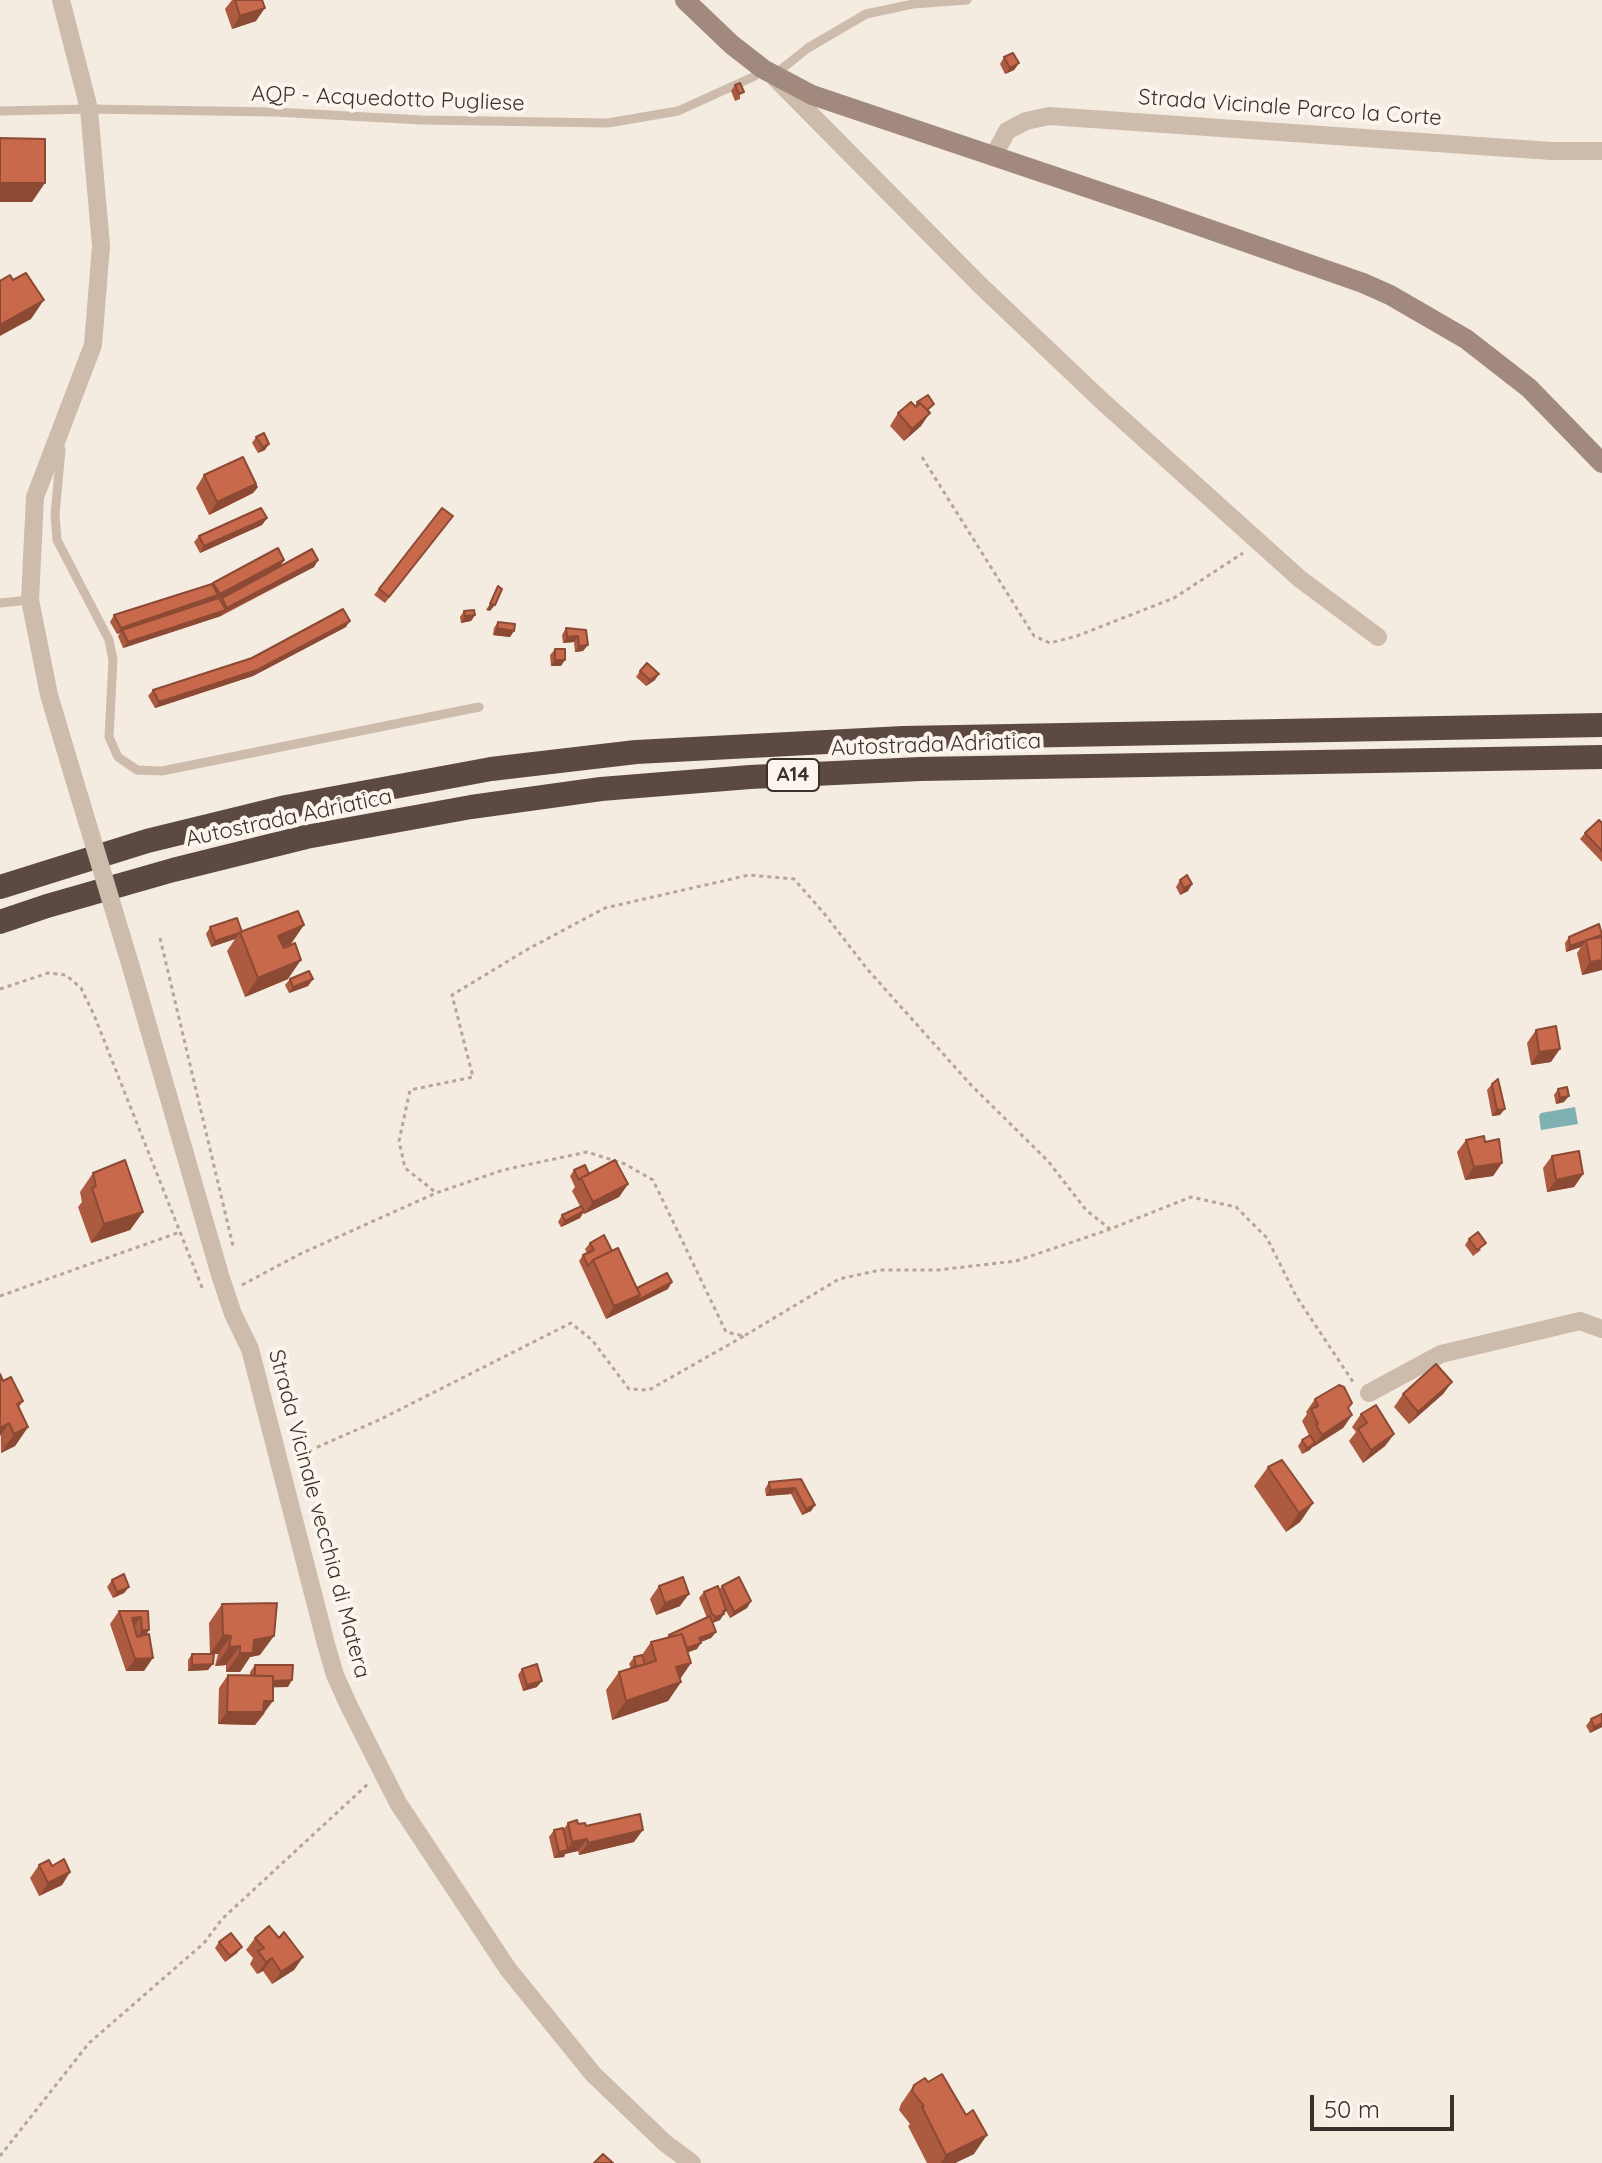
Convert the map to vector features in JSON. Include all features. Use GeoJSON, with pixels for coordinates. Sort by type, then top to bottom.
{"type":"FeatureCollection","features":[{"type":"Feature","properties":{"kind":"highway","name":"Autostrada Adriatica"},"geometry":{"type":"LineString","coordinates":[[0,887],[147,841],[286,807],[491,769],[636,752],[903,738],[1602,725]]}},
{"type":"Feature","properties":{"kind":"highway","name":"Autostrada Adriatica"},"geometry":{"type":"LineString","coordinates":[[0,922],[173,870],[306,837],[471,807],[601,789],[750,777],[920,769],[1602,757]]}},
{"type":"Feature","properties":{"kind":"street"},"geometry":{"type":"LineString","coordinates":[[30,600],[35,497],[93,345],[101,246],[89,109],[61,0]]}},
{"type":"Feature","properties":{"kind":"street"},"geometry":{"type":"LineString","coordinates":[[685,0],[731,44],[768,72],[991,296],[1101,400],[1300,579],[1378,637]]}},
{"type":"Feature","properties":{"kind":"street"},"geometry":{"type":"LineString","coordinates":[[768,72],[826,100],[1334,273],[1390,295],[1466,339],[1520,381],[1602,463]]}},
{"type":"Feature","properties":{"kind":"street","name":"Strada Vicinale Parco la Corte"},"geometry":{"type":"LineString","coordinates":[[993,157],[1007,131],[1026,121],[1049,116],[1551,151],[1602,151]]}},
{"type":"Feature","properties":{"kind":"street","name":"Strada Vicinale vecchia di Matera"},"geometry":{"type":"LineString","coordinates":[[30,600],[49,695],[220,1275],[233,1314],[250,1349],[335,1675],[381,1773],[508,1969],[593,2074],[629,2110],[692,2163]]}},
{"type":"Feature","properties":{"kind":"street"},"geometry":{"type":"LineString","coordinates":[[1369,1393],[1441,1354],[1580,1321],[1602,1329]]}},
{"type":"Feature","properties":{"kind":"lane","name":"AQP - Acquedotto Pugliese"},"geometry":{"type":"LineString","coordinates":[[0,111],[89,109],[275,112],[422,120],[636,121],[678,111],[768,72],[866,14],[913,4],[967,0]]}},
{"type":"Feature","properties":{"kind":"lane"},"geometry":{"type":"LineString","coordinates":[[57,436],[61,450],[55,514],[57,540],[109,640],[113,660],[109,737],[118,757],[137,770],[162,771],[479,707]]}},
{"type":"Feature","properties":{"kind":"lane"},"geometry":{"type":"LineString","coordinates":[[0,603],[30,600]]}},
{"type":"Feature","properties":{"kind":"path"},"geometry":{"type":"LineString","coordinates":[[922,457],[1034,636],[1050,643],[1077,636],[1174,598],[1260,542]]}},
{"type":"Feature","properties":{"kind":"path"},"geometry":{"type":"LineString","coordinates":[[436,1193],[405,1168],[399,1141],[410,1090],[473,1077],[452,995],[528,949],[605,908],[749,875],[794,879],[868,970],[971,1085],[1048,1161],[1086,1210],[1110,1229]]}},
{"type":"Feature","properties":{"kind":"path"},"geometry":{"type":"LineString","coordinates":[[160,938],[233,1245]]}},
{"type":"Feature","properties":{"kind":"path"},"geometry":{"type":"LineString","coordinates":[[0,989],[48,973],[66,975],[81,988],[208,1301]]}},
{"type":"Feature","properties":{"kind":"path"},"geometry":{"type":"LineString","coordinates":[[240,1276],[242,1286],[300,1254],[436,1193],[503,1170],[587,1152],[625,1164],[653,1180],[726,1332],[744,1336]]}},
{"type":"Feature","properties":{"kind":"path"},"geometry":{"type":"LineString","coordinates":[[281,1464],[381,1419],[571,1323],[592,1340],[629,1389],[649,1390],[839,1279],[880,1270],[938,1270],[1016,1261],[1191,1197],[1236,1207],[1267,1238],[1296,1296],[1357,1389],[1369,1393]]}},
{"type":"Feature","properties":{"kind":"path"},"geometry":{"type":"LineString","coordinates":[[0,1296],[180,1232]]}},
{"type":"Feature","properties":{"kind":"path"},"geometry":{"type":"LineString","coordinates":[[0,2156],[89,2043],[204,1943],[222,1919],[381,1773]]}},
{"type":"Feature","properties":{"kind":"water"},"geometry":{"type":"Polygon","coordinates":[[[1575,1107],[1578,1124],[1541,1130],[1541,1113],[1575,1107]]]}},
{"type":"Feature","properties":{"kind":"building"},"geometry":{"type":"Polygon","coordinates":[[[235,0],[262,0],[265,8],[240,16],[235,0]]]}},
{"type":"Feature","properties":{"kind":"building"},"geometry":{"type":"Polygon","coordinates":[[[1013,53],[1019,63],[1010,68],[1004,57],[1013,53]]]}},
{"type":"Feature","properties":{"kind":"building"},"geometry":{"type":"Polygon","coordinates":[[[740,83],[744,92],[739,94],[735,85],[740,83]]]}},
{"type":"Feature","properties":{"kind":"building"},"geometry":{"type":"Polygon","coordinates":[[[0,138],[45,139],[45,183],[0,183],[0,138]]]}},
{"type":"Feature","properties":{"kind":"building"},"geometry":{"type":"Polygon","coordinates":[[[26,273],[44,300],[0,325],[0,281],[10,275],[13,280],[26,273]]]}},
{"type":"Feature","properties":{"kind":"building"},"geometry":{"type":"Polygon","coordinates":[[[928,395],[934,404],[927,410],[917,402],[928,395]]]}},
{"type":"Feature","properties":{"kind":"building"},"geometry":{"type":"Polygon","coordinates":[[[911,402],[916,407],[920,403],[930,413],[912,429],[898,413],[911,402]]]}},
{"type":"Feature","properties":{"kind":"building"},"geometry":{"type":"Polygon","coordinates":[[[264,433],[269,444],[263,447],[256,437],[264,433]]]}},
{"type":"Feature","properties":{"kind":"building"},"geometry":{"type":"Polygon","coordinates":[[[243,457],[256,484],[217,502],[204,475],[243,457]]]}},
{"type":"Feature","properties":{"kind":"building"},"geometry":{"type":"Polygon","coordinates":[[[261,508],[267,518],[204,546],[199,536],[261,508]]]}},
{"type":"Feature","properties":{"kind":"building"},"geometry":{"type":"Polygon","coordinates":[[[442,508],[453,516],[389,597],[379,589],[442,508]]]}},
{"type":"Feature","properties":{"kind":"building"},"geometry":{"type":"Polygon","coordinates":[[[278,548],[284,560],[220,594],[213,583],[278,548]]]}},
{"type":"Feature","properties":{"kind":"building"},"geometry":{"type":"Polygon","coordinates":[[[312,549],[318,560],[227,608],[222,598],[312,549]]]}},
{"type":"Feature","properties":{"kind":"building"},"geometry":{"type":"Polygon","coordinates":[[[212,584],[218,595],[121,628],[114,615],[212,584]]]}},
{"type":"Feature","properties":{"kind":"building"},"geometry":{"type":"Polygon","coordinates":[[[498,586],[502,589],[495,605],[490,604],[498,586]]]}},
{"type":"Feature","properties":{"kind":"building"},"geometry":{"type":"Polygon","coordinates":[[[219,598],[226,610],[128,642],[122,630],[219,598]]]}},
{"type":"Feature","properties":{"kind":"building"},"geometry":{"type":"Polygon","coordinates":[[[343,609],[350,621],[257,670],[159,702],[153,690],[252,658],[343,609]]]}},
{"type":"Feature","properties":{"kind":"building"},"geometry":{"type":"Polygon","coordinates":[[[474,610],[475,615],[465,616],[464,611],[474,610]]]}},
{"type":"Feature","properties":{"kind":"building"},"geometry":{"type":"Polygon","coordinates":[[[498,622],[515,624],[514,631],[497,628],[498,622]]]}},
{"type":"Feature","properties":{"kind":"building"},"geometry":{"type":"Polygon","coordinates":[[[566,628],[586,630],[588,645],[579,646],[578,636],[567,637],[566,628]]]}},
{"type":"Feature","properties":{"kind":"building"},"geometry":{"type":"Polygon","coordinates":[[[555,649],[565,649],[565,660],[555,660],[555,649]]]}},
{"type":"Feature","properties":{"kind":"building"},"geometry":{"type":"Polygon","coordinates":[[[647,663],[659,674],[650,680],[640,671],[647,663]]]}},
{"type":"Feature","properties":{"kind":"building"},"geometry":{"type":"Polygon","coordinates":[[[1599,820],[1602,823],[1602,851],[1585,833],[1599,820]]]}},
{"type":"Feature","properties":{"kind":"building"},"geometry":{"type":"Polygon","coordinates":[[[1187,875],[1192,884],[1184,888],[1180,880],[1187,875]]]}},
{"type":"Feature","properties":{"kind":"building"},"geometry":{"type":"Polygon","coordinates":[[[298,911],[304,925],[278,936],[284,948],[295,943],[301,960],[258,978],[240,932],[298,911]]]}},
{"type":"Feature","properties":{"kind":"building"},"geometry":{"type":"Polygon","coordinates":[[[237,918],[242,932],[215,941],[210,927],[237,918]]]}},
{"type":"Feature","properties":{"kind":"building"},"geometry":{"type":"Polygon","coordinates":[[[1599,924],[1602,935],[1570,946],[1569,937],[1599,924]]]}},
{"type":"Feature","properties":{"kind":"building"},"geometry":{"type":"Polygon","coordinates":[[[1602,937],[1602,960],[1590,962],[1586,940],[1602,937]]]}},
{"type":"Feature","properties":{"kind":"building"},"geometry":{"type":"Polygon","coordinates":[[[309,971],[313,979],[293,987],[290,979],[309,971]]]}},
{"type":"Feature","properties":{"kind":"building"},"geometry":{"type":"Polygon","coordinates":[[[1556,1026],[1560,1049],[1539,1052],[1536,1030],[1556,1026]]]}},
{"type":"Feature","properties":{"kind":"building"},"geometry":{"type":"Polygon","coordinates":[[[1498,1079],[1505,1109],[1497,1110],[1492,1084],[1498,1079]]]}},
{"type":"Feature","properties":{"kind":"building"},"geometry":{"type":"Polygon","coordinates":[[[1567,1087],[1569,1096],[1560,1098],[1558,1089],[1567,1087]]]}},
{"type":"Feature","properties":{"kind":"building"},"geometry":{"type":"Polygon","coordinates":[[[1484,1136],[1485,1142],[1499,1139],[1502,1163],[1474,1167],[1466,1140],[1484,1136]]]}},
{"type":"Feature","properties":{"kind":"building"},"geometry":{"type":"Polygon","coordinates":[[[1579,1151],[1583,1174],[1556,1180],[1552,1156],[1579,1151]]]}},
{"type":"Feature","properties":{"kind":"building"},"geometry":{"type":"Polygon","coordinates":[[[125,1160],[143,1212],[104,1224],[92,1188],[96,1186],[93,1173],[125,1160]]]}},
{"type":"Feature","properties":{"kind":"building"},"geometry":{"type":"Polygon","coordinates":[[[615,1160],[628,1184],[593,1202],[581,1178],[615,1160]]]}},
{"type":"Feature","properties":{"kind":"building"},"geometry":{"type":"Polygon","coordinates":[[[585,1165],[589,1174],[579,1180],[574,1170],[585,1165]]]}},
{"type":"Feature","properties":{"kind":"building"},"geometry":{"type":"Polygon","coordinates":[[[582,1206],[584,1211],[565,1221],[562,1215],[582,1206]]]}},
{"type":"Feature","properties":{"kind":"building"},"geometry":{"type":"Polygon","coordinates":[[[1478,1232],[1486,1243],[1477,1250],[1469,1239],[1478,1232]]]}},
{"type":"Feature","properties":{"kind":"building"},"geometry":{"type":"Polygon","coordinates":[[[604,1235],[612,1251],[593,1260],[588,1266],[583,1255],[594,1250],[590,1243],[604,1235]]]}},
{"type":"Feature","properties":{"kind":"building"},"geometry":{"type":"Polygon","coordinates":[[[618,1248],[640,1295],[614,1306],[593,1260],[618,1248]]]}},
{"type":"Feature","properties":{"kind":"building"},"geometry":{"type":"Polygon","coordinates":[[[667,1273],[672,1282],[636,1301],[640,1295],[637,1288],[667,1273]]]}},
{"type":"Feature","properties":{"kind":"building"},"geometry":{"type":"Polygon","coordinates":[[[1436,1364],[1452,1382],[1418,1412],[1403,1394],[1436,1364]]]}},
{"type":"Feature","properties":{"kind":"building"},"geometry":{"type":"Polygon","coordinates":[[[0,1374],[3,1381],[11,1377],[23,1401],[17,1404],[28,1427],[14,1434],[9,1423],[0,1428],[0,1374]]]}},
{"type":"Feature","properties":{"kind":"building"},"geometry":{"type":"Polygon","coordinates":[[[1339,1385],[1344,1387],[1352,1403],[1348,1408],[1352,1415],[1322,1435],[1311,1409],[1318,1406],[1315,1399],[1339,1385]]]}},
{"type":"Feature","properties":{"kind":"building"},"geometry":{"type":"Polygon","coordinates":[[[1376,1405],[1394,1434],[1371,1450],[1358,1429],[1367,1423],[1361,1414],[1376,1405]]]}},
{"type":"Feature","properties":{"kind":"building"},"geometry":{"type":"Polygon","coordinates":[[[1310,1435],[1315,1443],[1307,1448],[1302,1440],[1310,1435]]]}},
{"type":"Feature","properties":{"kind":"building"},"geometry":{"type":"Polygon","coordinates":[[[1282,1460],[1313,1503],[1299,1513],[1268,1467],[1282,1460]]]}},
{"type":"Feature","properties":{"kind":"building"},"geometry":{"type":"Polygon","coordinates":[[[801,1479],[815,1505],[806,1509],[795,1488],[770,1490],[769,1482],[801,1479]]]}},
{"type":"Feature","properties":{"kind":"building"},"geometry":{"type":"Polygon","coordinates":[[[124,1574],[129,1587],[117,1592],[112,1580],[124,1574]]]}},
{"type":"Feature","properties":{"kind":"building"},"geometry":{"type":"Polygon","coordinates":[[[683,1577],[689,1594],[665,1603],[659,1586],[683,1577]]]}},
{"type":"Feature","properties":{"kind":"building"},"geometry":{"type":"Polygon","coordinates":[[[739,1577],[751,1601],[734,1612],[722,1586],[739,1577]]]}},
{"type":"Feature","properties":{"kind":"building"},"geometry":{"type":"Polygon","coordinates":[[[718,1586],[726,1610],[716,1617],[704,1592],[718,1586]]]}},
{"type":"Feature","properties":{"kind":"building"},"geometry":{"type":"Polygon","coordinates":[[[277,1603],[274,1636],[254,1640],[253,1653],[240,1653],[240,1646],[229,1647],[231,1636],[223,1635],[222,1604],[277,1603]]]}},
{"type":"Feature","properties":{"kind":"building"},"geometry":{"type":"Polygon","coordinates":[[[119,1611],[148,1611],[149,1630],[142,1630],[141,1617],[132,1618],[137,1637],[149,1634],[153,1658],[135,1659],[119,1611]]]}},
{"type":"Feature","properties":{"kind":"building"},"geometry":{"type":"Polygon","coordinates":[[[710,1616],[716,1632],[699,1638],[701,1643],[687,1648],[682,1634],[669,1635],[710,1616]]]}},
{"type":"Feature","properties":{"kind":"building"},"geometry":{"type":"Polygon","coordinates":[[[682,1634],[691,1663],[676,1667],[681,1682],[626,1701],[619,1672],[656,1661],[651,1642],[682,1634]]]}},
{"type":"Feature","properties":{"kind":"building"},"geometry":{"type":"Polygon","coordinates":[[[192,1654],[214,1654],[213,1664],[192,1665],[192,1654]]]}},
{"type":"Feature","properties":{"kind":"building"},"geometry":{"type":"Polygon","coordinates":[[[642,1655],[645,1664],[631,1668],[636,1666],[634,1657],[642,1655]]]}},
{"type":"Feature","properties":{"kind":"building"},"geometry":{"type":"Polygon","coordinates":[[[537,1664],[542,1681],[527,1685],[522,1669],[537,1664]]]}},
{"type":"Feature","properties":{"kind":"building"},"geometry":{"type":"Polygon","coordinates":[[[255,1665],[293,1665],[292,1680],[273,1681],[273,1676],[255,1676],[255,1665]]]}},
{"type":"Feature","properties":{"kind":"building"},"geometry":{"type":"Polygon","coordinates":[[[228,1675],[273,1676],[273,1701],[264,1701],[263,1712],[227,1712],[228,1675]]]}},
{"type":"Feature","properties":{"kind":"building"},"geometry":{"type":"Polygon","coordinates":[[[1602,1714],[1602,1723],[1594,1727],[1591,1719],[1602,1714]]]}},
{"type":"Feature","properties":{"kind":"building"},"geometry":{"type":"Polygon","coordinates":[[[640,1814],[643,1830],[588,1843],[587,1839],[572,1842],[568,1823],[577,1820],[578,1824],[585,1823],[586,1826],[640,1814]]]}},
{"type":"Feature","properties":{"kind":"building"},"geometry":{"type":"Polygon","coordinates":[[[563,1828],[568,1850],[559,1852],[554,1830],[563,1828]]]}},
{"type":"Feature","properties":{"kind":"building"},"geometry":{"type":"Polygon","coordinates":[[[64,1859],[70,1872],[48,1883],[39,1865],[49,1860],[52,1866],[64,1859]]]}},
{"type":"Feature","properties":{"kind":"building"},"geometry":{"type":"Polygon","coordinates":[[[269,1926],[279,1938],[284,1932],[303,1957],[281,1972],[272,1958],[266,1962],[258,1951],[264,1948],[255,1938],[269,1926]]]}},
{"type":"Feature","properties":{"kind":"building"},"geometry":{"type":"Polygon","coordinates":[[[231,1933],[242,1947],[230,1956],[219,1942],[231,1933]]]}},
{"type":"Feature","properties":{"kind":"building"},"geometry":{"type":"Polygon","coordinates":[[[942,2074],[966,2115],[973,2110],[987,2135],[946,2155],[924,2106],[912,2091],[914,2085],[925,2078],[928,2082],[942,2074]]]}},
{"type":"Feature","properties":{"kind":"building"},"geometry":{"type":"Polygon","coordinates":[[[603,2154],[613,2163],[594,2163],[603,2154]]]}}]}
